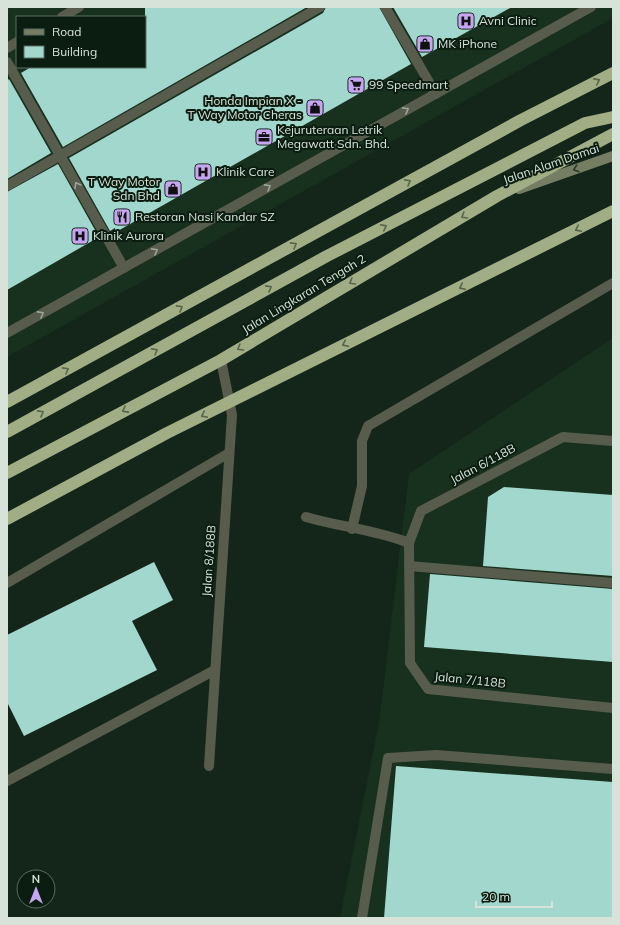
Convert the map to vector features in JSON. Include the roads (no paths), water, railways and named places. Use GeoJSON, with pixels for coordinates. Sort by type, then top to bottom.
{"type":"FeatureCollection","features":[{"type":"Feature","properties":{"kind":"highway"},"geometry":{"type":"LineString","coordinates":[[7,402],[521,120],[613,73]]}},
{"type":"Feature","properties":{"kind":"highway"},"geometry":{"type":"LineString","coordinates":[[7,432],[327,256],[585,124],[613,117]]}},
{"type":"Feature","properties":{"kind":"highway","name":"Jalan Lingkaran Tengah 2"},"geometry":{"type":"LineString","coordinates":[[7,473],[221,360],[497,196],[613,134]]}},
{"type":"Feature","properties":{"kind":"highway"},"geometry":{"type":"LineString","coordinates":[[7,519],[167,433],[613,211]]}},
{"type":"Feature","properties":{"kind":"main road","name":"Jalan Alam Damai"},"geometry":{"type":"LineString","coordinates":[[497,196],[613,156]]}},
{"type":"Feature","properties":{"kind":"street"},"geometry":{"type":"LineString","coordinates":[[64,16],[79,7]]}},
{"type":"Feature","properties":{"kind":"street"},"geometry":{"type":"LineString","coordinates":[[7,186],[320,7]]}},
{"type":"Feature","properties":{"kind":"street"},"geometry":{"type":"LineString","coordinates":[[385,7],[436,94]]}},
{"type":"Feature","properties":{"kind":"street"},"geometry":{"type":"LineString","coordinates":[[7,333],[591,7]]}},
{"type":"Feature","properties":{"kind":"street"},"geometry":{"type":"LineString","coordinates":[[7,48],[16,43]]}},
{"type":"Feature","properties":{"kind":"street"},"geometry":{"type":"LineString","coordinates":[[7,62],[124,268]]}},
{"type":"Feature","properties":{"kind":"street"},"geometry":{"type":"LineString","coordinates":[[352,529],[362,486],[362,441],[368,426],[613,283]]}},
{"type":"Feature","properties":{"kind":"street","name":"Jalan 8/188B"},"geometry":{"type":"LineString","coordinates":[[209,766],[232,415],[221,360]]}},
{"type":"Feature","properties":{"kind":"street","name":"Jalan 6/118B"},"geometry":{"type":"LineString","coordinates":[[409,566],[409,542],[421,512],[563,437],[613,440]]}},
{"type":"Feature","properties":{"kind":"street"},"geometry":{"type":"LineString","coordinates":[[7,583],[230,453]]}},
{"type":"Feature","properties":{"kind":"street"},"geometry":{"type":"LineString","coordinates":[[306,516],[352,529],[409,542]]}},
{"type":"Feature","properties":{"kind":"street"},"geometry":{"type":"LineString","coordinates":[[409,566],[613,583]]}},
{"type":"Feature","properties":{"kind":"street","name":"Jalan 7/118B"},"geometry":{"type":"LineString","coordinates":[[409,566],[410,663],[428,689],[613,708]]}},
{"type":"Feature","properties":{"kind":"street"},"geometry":{"type":"LineString","coordinates":[[7,781],[215,670]]}},
{"type":"Feature","properties":{"kind":"street"},"geometry":{"type":"LineString","coordinates":[[362,918],[388,758],[436,755],[613,769]]}},
{"type":"Feature","properties":{"kind":"place","name":"Avni Clinic"},"geometry":{"type":"Point","coordinates":[466,21]}},
{"type":"Feature","properties":{"kind":"place","name":"MK iPhone"},"geometry":{"type":"Point","coordinates":[425,44]}},
{"type":"Feature","properties":{"kind":"place","name":"99 Speedmart"},"geometry":{"type":"Point","coordinates":[356,85]}},
{"type":"Feature","properties":{"kind":"place","name":"Honda Impian X - T Way Motor Cheras"},"geometry":{"type":"Point","coordinates":[315,108]}},
{"type":"Feature","properties":{"kind":"place","name":"Kejuruteraan Letrik Megawatt Sdn. Bhd."},"geometry":{"type":"Point","coordinates":[264,137]}},
{"type":"Feature","properties":{"kind":"place","name":"Klinik Care"},"geometry":{"type":"Point","coordinates":[203,172]}},
{"type":"Feature","properties":{"kind":"place","name":"T Way Motor Sdn Bhd"},"geometry":{"type":"Point","coordinates":[173,189]}},
{"type":"Feature","properties":{"kind":"place","name":"Restoran Nasi Kandar SZ"},"geometry":{"type":"Point","coordinates":[122,217]}},
{"type":"Feature","properties":{"kind":"place","name":"Klinik Aurora"},"geometry":{"type":"Point","coordinates":[80,236]}}]}
